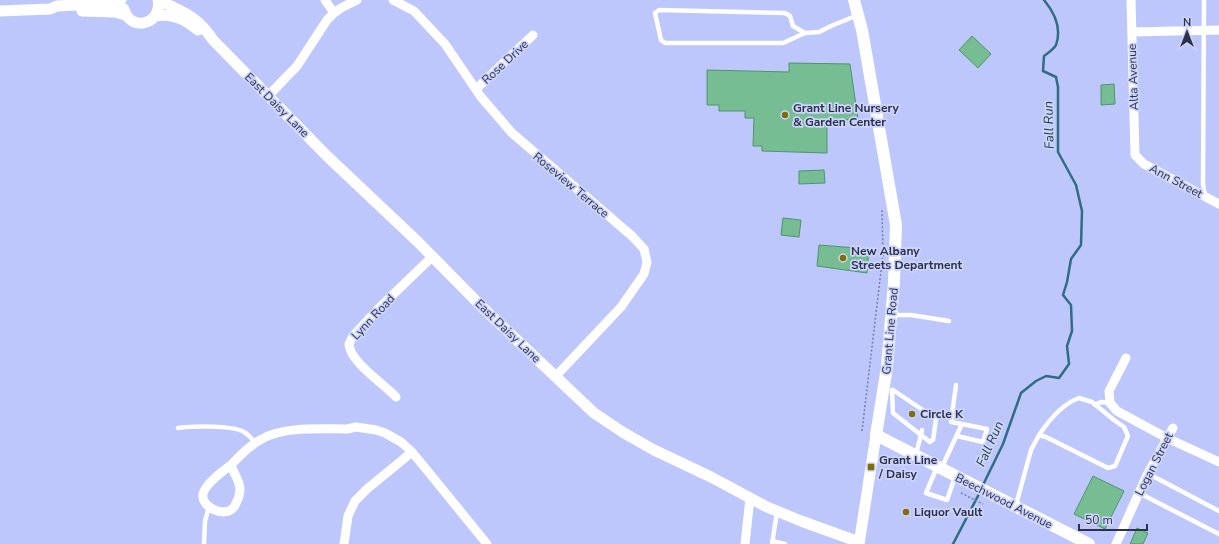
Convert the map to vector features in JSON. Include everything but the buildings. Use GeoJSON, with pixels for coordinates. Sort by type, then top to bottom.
{"type":"FeatureCollection","features":[{"type":"Feature","properties":{"kind":"main road","name":"Grant Line Road"},"geometry":{"type":"LineString","coordinates":[[854,0],[896,225],[889,388],[876,436]]}},
{"type":"Feature","properties":{"kind":"main road","name":"Beechwood Avenue"},"geometry":{"type":"LineString","coordinates":[[876,436],[1088,544]]}},
{"type":"Feature","properties":{"kind":"street"},"geometry":{"type":"LineString","coordinates":[[0,11],[50,9],[57,6],[114,3],[121,0]]}},
{"type":"Feature","properties":{"kind":"street"},"geometry":{"type":"LineString","coordinates":[[124,0],[123,7],[126,15],[131,20],[140,23],[150,21],[155,16],[158,9],[158,0]]}},
{"type":"Feature","properties":{"kind":"street","name":"East Daisy Lane"},"geometry":{"type":"LineString","coordinates":[[158,0],[189,14],[206,28],[213,40]]}},
{"type":"Feature","properties":{"kind":"street"},"geometry":{"type":"LineString","coordinates":[[325,0],[334,13]]}},
{"type":"Feature","properties":{"kind":"street"},"geometry":{"type":"LineString","coordinates":[[268,96],[297,66],[334,13],[357,0]]}},
{"type":"Feature","properties":{"kind":"street","name":"Roseview Terrace"},"geometry":{"type":"LineString","coordinates":[[393,0],[414,11],[445,44],[476,89],[503,124],[512,133],[632,236],[644,249],[647,262],[644,274],[621,307],[555,377]]}},
{"type":"Feature","properties":{"kind":"street","name":"Alta Avenue"},"geometry":{"type":"LineString","coordinates":[[1131,0],[1135,155]]}},
{"type":"Feature","properties":{"kind":"street"},"geometry":{"type":"LineString","coordinates":[[50,9],[58,12],[114,12],[126,15]]}},
{"type":"Feature","properties":{"kind":"street","name":"East Daisy Lane"},"geometry":{"type":"LineString","coordinates":[[155,16],[168,14],[173,16],[192,25],[213,40],[327,156],[594,413],[624,433],[654,450],[711,477],[750,498],[777,511],[859,543]]}},
{"type":"Feature","properties":{"kind":"street"},"geometry":{"type":"LineString","coordinates":[[1132,32],[1219,30]]}},
{"type":"Feature","properties":{"kind":"street","name":"Rose Drive"},"geometry":{"type":"LineString","coordinates":[[476,89],[533,35]]}},
{"type":"Feature","properties":{"kind":"street","name":"Ann Street"},"geometry":{"type":"LineString","coordinates":[[1135,155],[1144,164],[1219,204]]}},
{"type":"Feature","properties":{"kind":"street","name":"Lynn Road"},"geometry":{"type":"LineString","coordinates":[[396,397],[357,361],[350,353],[349,344],[353,336],[379,308],[432,257]]}},
{"type":"Feature","properties":{"kind":"street"},"geometry":{"type":"LineString","coordinates":[[1126,358],[1109,391],[1110,403],[1117,411],[1167,438],[1219,462]]}},
{"type":"Feature","properties":{"kind":"street"},"geometry":{"type":"LineString","coordinates":[[231,465],[240,490],[235,505],[233,509],[224,512],[213,509],[205,503],[203,493],[214,479],[255,443],[276,433],[293,430],[348,429],[356,427],[385,433],[394,437],[412,452],[487,544]]}},
{"type":"Feature","properties":{"kind":"street","name":"Logan Street"},"geometry":{"type":"LineString","coordinates":[[1116,544],[1148,473],[1173,428]]}},
{"type":"Feature","properties":{"kind":"street","name":"Grant Line Road"},"geometry":{"type":"LineString","coordinates":[[859,543],[876,436]]}},
{"type":"Feature","properties":{"kind":"street"},"geometry":{"type":"LineString","coordinates":[[344,544],[348,516],[356,501],[367,489],[412,452]]}},
{"type":"Feature","properties":{"kind":"street"},"geometry":{"type":"LineString","coordinates":[[745,544],[750,498]]}},
{"type":"Feature","properties":{"kind":"lane"},"geometry":{"type":"LineString","coordinates":[[1204,0],[1205,196]]}},
{"type":"Feature","properties":{"kind":"lane"},"geometry":{"type":"LineString","coordinates":[[805,33],[793,26],[790,16],[785,13],[659,10],[655,14],[661,40],[665,43],[783,43],[805,33],[819,32],[858,15]]}},
{"type":"Feature","properties":{"kind":"lane"},"geometry":{"type":"LineString","coordinates":[[892,315],[911,315],[949,320]]}},
{"type":"Feature","properties":{"kind":"lane"},"geometry":{"type":"LineString","coordinates":[[956,385],[951,422],[987,429],[983,442],[957,436]]}},
{"type":"Feature","properties":{"kind":"lane"},"geometry":{"type":"LineString","coordinates":[[889,388],[926,415],[936,419],[933,440],[930,442],[921,432],[893,413],[889,388]]}},
{"type":"Feature","properties":{"kind":"lane"},"geometry":{"type":"LineString","coordinates":[[1016,507],[1031,450],[1039,435],[1047,423],[1061,409],[1075,399],[1079,398],[1092,402],[1124,427],[1128,436],[1115,466],[1108,468],[1046,437],[1039,435]]}},
{"type":"Feature","properties":{"kind":"lane"},"geometry":{"type":"LineString","coordinates":[[1095,405],[1101,402],[1110,403]]}},
{"type":"Feature","properties":{"kind":"lane"},"geometry":{"type":"LineString","coordinates":[[956,476],[947,500],[926,493],[962,424]]}},
{"type":"Feature","properties":{"kind":"lane"},"geometry":{"type":"LineString","coordinates":[[178,428],[191,426],[234,428],[244,432],[255,443]]}},
{"type":"Feature","properties":{"kind":"lane"},"geometry":{"type":"LineString","coordinates":[[916,456],[921,432]]}},
{"type":"Feature","properties":{"kind":"lane"},"geometry":{"type":"LineString","coordinates":[[1148,473],[1219,511]]}},
{"type":"Feature","properties":{"kind":"lane"},"geometry":{"type":"LineString","coordinates":[[1139,493],[1219,534]]}},
{"type":"Feature","properties":{"kind":"lane"},"geometry":{"type":"LineString","coordinates":[[204,544],[205,521],[209,507]]}},
{"type":"Feature","properties":{"kind":"lane"},"geometry":{"type":"LineString","coordinates":[[777,511],[772,543],[785,544]]}},
{"type":"Feature","properties":{"kind":"path"},"geometry":{"type":"LineString","coordinates":[[862,431],[883,254],[882,221]]}},
{"type":"Feature","properties":{"kind":"path"},"geometry":{"type":"LineString","coordinates":[[961,493],[983,504]]}},
{"type":"Feature","properties":{"kind":"waterway","name":"Fall Run"},"geometry":{"type":"LineString","coordinates":[[983,485],[1003,444],[1021,393],[1036,381],[1046,376],[1059,378],[1069,364],[1067,346],[1072,331],[1071,305],[1063,295],[1071,259],[1081,245],[1082,211],[1076,185],[1058,152],[1058,87],[1056,77],[1043,71],[1044,56],[1056,45],[1058,39],[1054,15],[1044,0]]}},
{"type":"Feature","properties":{"kind":"waterway","name":"Fall Run"},"geometry":{"type":"LineString","coordinates":[[953,544],[980,492]]}},
{"type":"Feature","properties":{"kind":"place","name":"Grant Line Nursery & Garden Center"},"geometry":{"type":"Point","coordinates":[785,115]}},
{"type":"Feature","properties":{"kind":"place","name":"New Albany Streets Department"},"geometry":{"type":"Point","coordinates":[843,258]}},
{"type":"Feature","properties":{"kind":"place","name":"Circle K"},"geometry":{"type":"Point","coordinates":[912,414]}},
{"type":"Feature","properties":{"kind":"place","name":"Grant Line / Daisy"},"geometry":{"type":"Point","coordinates":[871,467]}},
{"type":"Feature","properties":{"kind":"place","name":"Liquor Vault"},"geometry":{"type":"Point","coordinates":[906,512]}}]}
